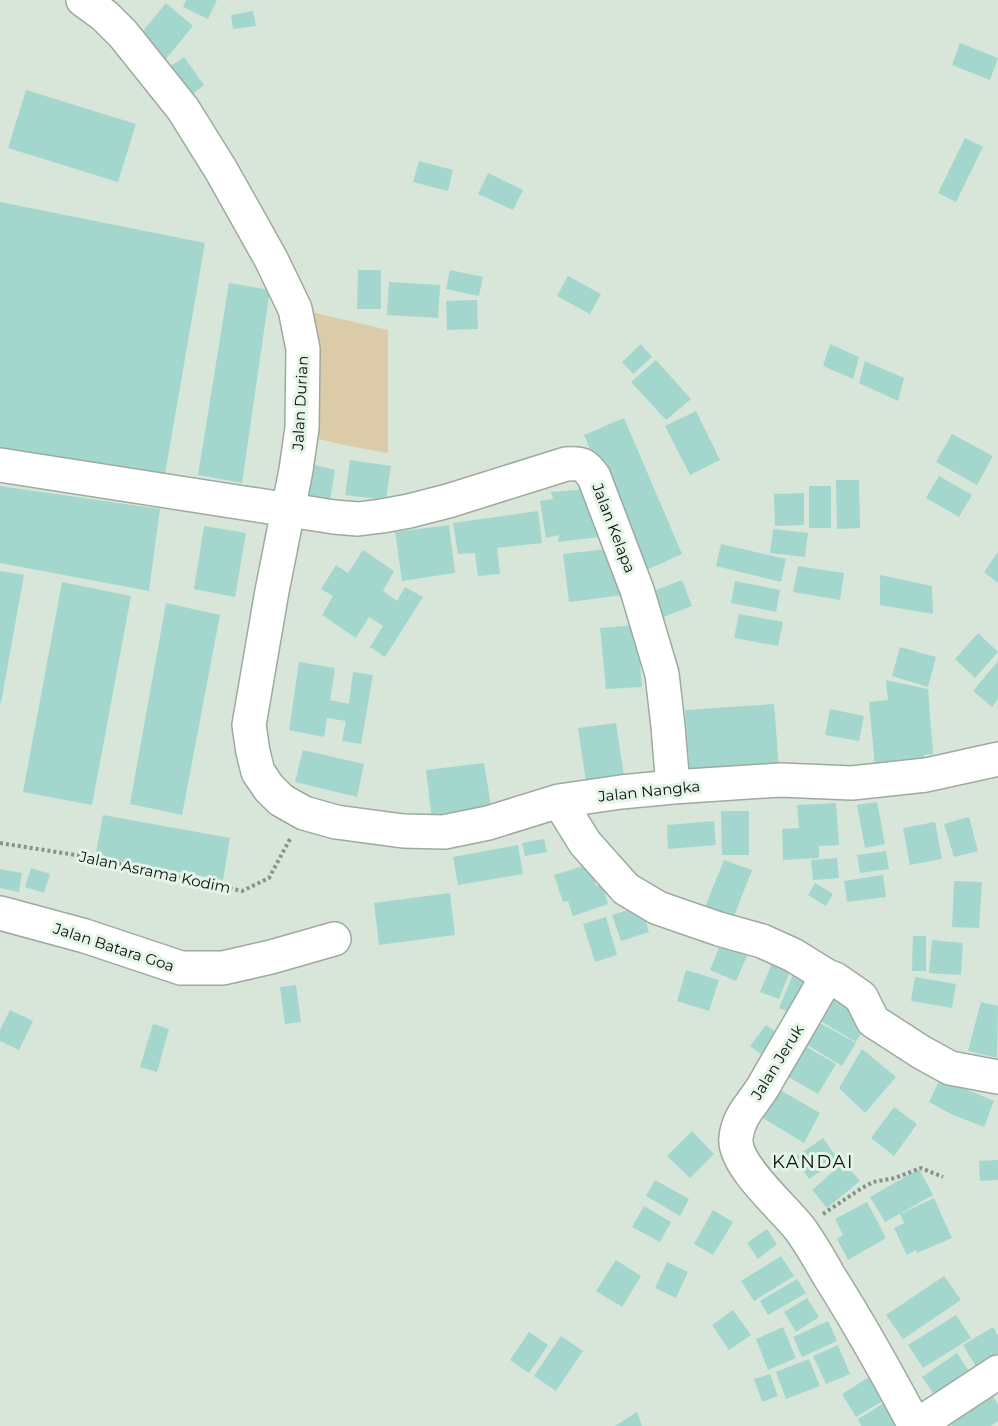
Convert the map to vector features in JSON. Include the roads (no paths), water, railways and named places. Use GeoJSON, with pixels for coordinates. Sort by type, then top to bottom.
{"type":"FeatureCollection","features":[{"type":"Feature","properties":{"kind":"street","name":"Jalan Durian"},"geometry":{"type":"LineString","coordinates":[[83,0],[105,16],[123,34],[183,109],[260,239],[295,309],[303,349],[299,448],[249,725],[258,772],[280,800],[304,813]]}},
{"type":"Feature","properties":{"kind":"street","name":"Jalan Kelapa"},"geometry":{"type":"LineString","coordinates":[[289,510],[358,519],[382,516],[448,501],[566,464],[579,463],[587,466],[594,477],[629,568],[662,674],[673,787]]}},
{"type":"Feature","properties":{"kind":"street"},"geometry":{"type":"LineString","coordinates":[[0,465],[289,510]]}},
{"type":"Feature","properties":{"kind":"street","name":"Jalan Nangka"},"geometry":{"type":"LineString","coordinates":[[304,813],[336,822],[403,831],[444,832],[488,823],[559,801],[621,792],[780,780],[852,783],[926,775],[998,759]]}},
{"type":"Feature","properties":{"kind":"street"},"geometry":{"type":"LineString","coordinates":[[559,801],[585,843],[626,889],[658,908],[762,941],[793,955],[861,997],[873,1021],[921,1052],[950,1068],[998,1077]]}},
{"type":"Feature","properties":{"kind":"street","name":"Jalan Batara Goa"},"geometry":{"type":"LineString","coordinates":[[0,913],[85,936],[181,968],[223,968],[334,939]]}},
{"type":"Feature","properties":{"kind":"street","name":"Jalan Jeruk"},"geometry":{"type":"LineString","coordinates":[[827,976],[804,1019],[742,1117],[737,1128],[736,1149],[749,1172],[800,1229],[876,1354],[916,1426]]}},
{"type":"Feature","properties":{"kind":"street"},"geometry":{"type":"LineString","coordinates":[[916,1426],[998,1372]]}},
{"type":"Feature","properties":{"kind":"district","name":"KANDAI"},"geometry":{"type":"Point","coordinates":[813,1162]}}]}
